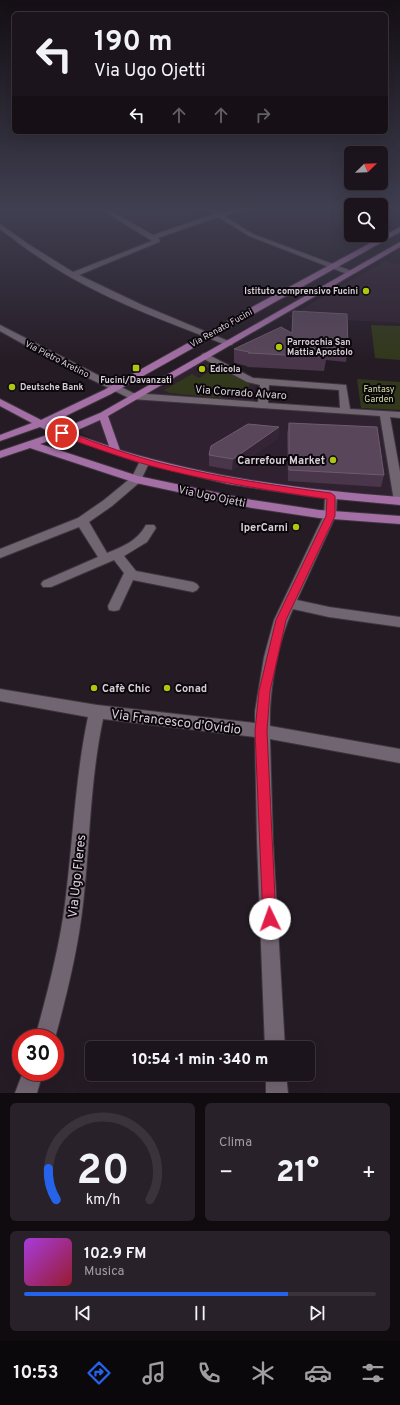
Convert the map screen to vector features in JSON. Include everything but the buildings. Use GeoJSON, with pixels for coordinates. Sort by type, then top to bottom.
{"type":"FeatureCollection","features":[{"type":"Feature","properties":{"kind":"main road","name":"Via Renato Fucini"},"geometry":{"type":"LineString","coordinates":[[3,435],[41,423],[76,408],[116,388],[346,259]]}},
{"type":"Feature","properties":{"kind":"main road","name":"Via Renato Fucini"},"geometry":{"type":"LineString","coordinates":[[0,455],[62,433],[104,414],[373,259]]}},
{"type":"Feature","properties":{"kind":"main road"},"geometry":{"type":"LineString","coordinates":[[0,402],[41,423]]}},
{"type":"Feature","properties":{"kind":"main road"},"geometry":{"type":"LineString","coordinates":[[104,414],[116,452]]}},
{"type":"Feature","properties":{"kind":"main road","name":"Via Ugo Ojetti"},"geometry":{"type":"LineString","coordinates":[[41,423],[62,433],[116,452],[145,461],[220,479],[331,496],[400,501]]}},
{"type":"Feature","properties":{"kind":"main road","name":"Via Ugo Ojetti"},"geometry":{"type":"LineString","coordinates":[[3,435],[136,479],[252,504],[330,516],[400,520]]}},
{"type":"Feature","properties":{"kind":"street"},"geometry":{"type":"LineString","coordinates":[[47,259],[72,275],[159,316],[229,343]]}},
{"type":"Feature","properties":{"kind":"street"},"geometry":{"type":"LineString","coordinates":[[72,275],[109,259]]}},
{"type":"Feature","properties":{"kind":"street"},"geometry":{"type":"LineString","coordinates":[[315,259],[350,272]]}},
{"type":"Feature","properties":{"kind":"street","name":"Via Pietro Aretino"},"geometry":{"type":"LineString","coordinates":[[0,328],[135,397]]}},
{"type":"Feature","properties":{"kind":"street","name":"Via Corrado Alvaro"},"geometry":{"type":"LineString","coordinates":[[205,356],[250,380],[265,383],[343,387],[345,411]]}},
{"type":"Feature","properties":{"kind":"street"},"geometry":{"type":"LineString","coordinates":[[263,405],[265,383]]}},
{"type":"Feature","properties":{"kind":"street","name":"Via Corrado Alvaro"},"geometry":{"type":"LineString","coordinates":[[135,397],[400,415]]}},
{"type":"Feature","properties":{"kind":"street"},"geometry":{"type":"LineString","coordinates":[[384,414],[400,501]]}},
{"type":"Feature","properties":{"kind":"street"},"geometry":{"type":"LineString","coordinates":[[0,554],[82,521],[108,503],[136,479],[145,461]]}},
{"type":"Feature","properties":{"kind":"street"},"geometry":{"type":"LineString","coordinates":[[275,1041],[261,731],[262,704],[279,624],[330,516],[331,496]]}},
{"type":"Feature","properties":{"kind":"street"},"geometry":{"type":"LineString","coordinates":[[82,521],[110,556],[132,575],[193,587]]}},
{"type":"Feature","properties":{"kind":"street"},"geometry":{"type":"LineString","coordinates":[[47,584],[141,542],[148,535],[150,528]]}},
{"type":"Feature","properties":{"kind":"street"},"geometry":{"type":"LineString","coordinates":[[114,606],[130,573]]}},
{"type":"Feature","properties":{"kind":"street"},"geometry":{"type":"LineString","coordinates":[[288,603],[329,612],[400,622]]}},
{"type":"Feature","properties":{"kind":"street","name":"Via Francesco d'Ovidio"},"geometry":{"type":"LineString","coordinates":[[0,695],[97,712],[261,731],[400,756]]}},
{"type":"Feature","properties":{"kind":"street","name":"Via Ugo Fleres"},"geometry":{"type":"LineString","coordinates":[[47,1029],[69,939],[78,867],[85,779],[97,712]]}},
{"type":"Feature","properties":{"kind":"street"},"geometry":{"type":"LineString","coordinates":[[26,1093],[30,1081]]}},
{"type":"Feature","properties":{"kind":"street"},"geometry":{"type":"LineString","coordinates":[[276,1081],[277,1093]]}},
{"type":"Feature","properties":{"kind":"shaded area","name":"Istituto comprensivo Fucini"},"geometry":{"type":"Polygon","coordinates":[[[385,261],[400,265],[400,323],[288,317],[385,261]]]}},
{"type":"Feature","properties":{"kind":"shaded area"},"geometry":{"type":"Polygon","coordinates":[[[206,358],[256,384],[253,401],[382,410],[394,499],[335,494],[218,475],[121,452],[78,432],[138,400],[206,358]]]}},
{"type":"Feature","properties":{"kind":"green space"},"geometry":{"type":"Polygon","coordinates":[[[371,325],[400,326],[400,360],[375,358],[371,325]]]}},
{"type":"Feature","properties":{"kind":"green space"},"geometry":{"type":"Polygon","coordinates":[[[209,364],[250,384],[247,390],[227,388],[224,397],[221,398],[170,393],[164,390],[192,374],[199,378],[212,370],[205,366],[209,364]]]}},
{"type":"Feature","properties":{"kind":"green space","name":"Fantasy Garden"},"geometry":{"type":"Polygon","coordinates":[[[357,379],[400,382],[400,410],[361,408],[357,379]]]}},
{"type":"Feature","properties":{"kind":"place","name":"Istituto comprensivo Fucini"},"geometry":{"type":"Point","coordinates":[366,291]}},
{"type":"Feature","properties":{"kind":"place","name":"Parrocchia San Mattia Apostolo"},"geometry":{"type":"Point","coordinates":[279,347]}},
{"type":"Feature","properties":{"kind":"place","name":"Fucini/Davanzati"},"geometry":{"type":"Point","coordinates":[136,368]}},
{"type":"Feature","properties":{"kind":"place","name":"Edicola"},"geometry":{"type":"Point","coordinates":[202,369]}},
{"type":"Feature","properties":{"kind":"place","name":"Deutsche Bank"},"geometry":{"type":"Point","coordinates":[12,387]}},
{"type":"Feature","properties":{"kind":"place","name":"Carrefour Market"},"geometry":{"type":"Point","coordinates":[333,460]}},
{"type":"Feature","properties":{"kind":"place","name":"IperCarni"},"geometry":{"type":"Point","coordinates":[296,527]}},
{"type":"Feature","properties":{"kind":"place","name":"Cafè Chic"},"geometry":{"type":"Point","coordinates":[94,688]}},
{"type":"Feature","properties":{"kind":"place","name":"Conad"},"geometry":{"type":"Point","coordinates":[167,688]}},
{"type":"Feature","properties":{"kind":"route"},"geometry":{"type":"LineString","coordinates":[[62,433],[145,461],[213,478],[301,493],[331,496],[330,516],[284,611],[278,628],[264,691],[261,731],[265,842],[270,919]]}}]}
